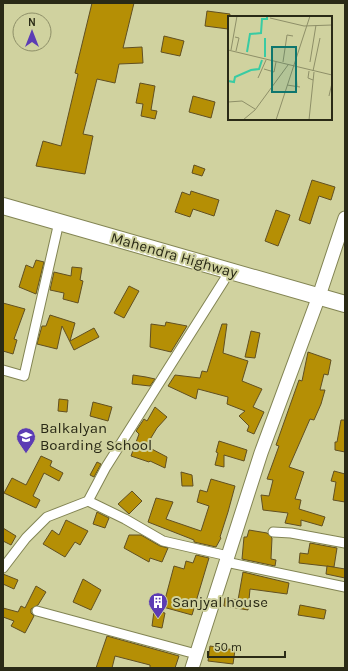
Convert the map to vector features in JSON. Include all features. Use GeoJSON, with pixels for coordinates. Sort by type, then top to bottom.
{"type":"FeatureCollection","features":[{"type":"Feature","properties":{"kind":"highway","name":"Mahendra Highway"},"geometry":{"type":"LineString","coordinates":[[3,206],[345,304]]}},
{"type":"Feature","properties":{"kind":"street"},"geometry":{"type":"LineString","coordinates":[[192,668],[261,453],[319,296],[345,218]]}},
{"type":"Feature","properties":{"kind":"street"},"geometry":{"type":"LineString","coordinates":[[3,370],[24,376],[59,222]]}},
{"type":"Feature","properties":{"kind":"street"},"geometry":{"type":"LineString","coordinates":[[3,568],[26,538],[47,517],[88,501],[106,467],[230,271]]}},
{"type":"Feature","properties":{"kind":"street"},"geometry":{"type":"LineString","coordinates":[[88,501],[125,519],[162,541],[227,559],[345,587]]}},
{"type":"Feature","properties":{"kind":"street"},"geometry":{"type":"LineString","coordinates":[[273,532],[291,533],[345,543]]}},
{"type":"Feature","properties":{"kind":"street"},"geometry":{"type":"LineString","coordinates":[[37,611],[196,654]]}},
{"type":"Feature","properties":{"kind":"building"},"geometry":{"type":"Polygon","coordinates":[[[92,3],[134,3],[123,48],[142,47],[143,63],[119,64],[115,83],[97,79],[83,134],[93,136],[85,174],[36,166],[43,141],[61,146],[78,74],[75,73],[92,3]]]}},
{"type":"Feature","properties":{"kind":"building"},"geometry":{"type":"Polygon","coordinates":[[[207,11],[230,14],[230,16],[228,16],[228,29],[205,26],[207,11]]]}},
{"type":"Feature","properties":{"kind":"building"},"geometry":{"type":"Polygon","coordinates":[[[164,36],[184,41],[180,56],[161,52],[164,36]]]}},
{"type":"Feature","properties":{"kind":"building"},"geometry":{"type":"Polygon","coordinates":[[[140,83],[155,86],[151,110],[157,111],[155,119],[141,116],[143,104],[136,103],[140,83]]]}},
{"type":"Feature","properties":{"kind":"building"},"geometry":{"type":"Polygon","coordinates":[[[193,96],[215,102],[211,118],[189,112],[193,96]]]}},
{"type":"Feature","properties":{"kind":"building"},"geometry":{"type":"Polygon","coordinates":[[[194,165],[205,169],[202,176],[192,173],[194,165]]]}},
{"type":"Feature","properties":{"kind":"building"},"geometry":{"type":"Polygon","coordinates":[[[312,180],[335,187],[331,200],[319,196],[310,224],[299,220],[312,180]]]}},
{"type":"Feature","properties":{"kind":"building"},"geometry":{"type":"Polygon","coordinates":[[[191,191],[219,200],[214,216],[193,209],[190,217],[175,212],[182,192],[190,195],[191,191]]]}},
{"type":"Feature","properties":{"kind":"building"},"geometry":{"type":"Polygon","coordinates":[[[276,210],[290,215],[278,246],[265,241],[276,210]]]}},
{"type":"Feature","properties":{"kind":"building"},"geometry":{"type":"Polygon","coordinates":[[[36,260],[44,262],[36,294],[19,287],[26,265],[33,268],[36,260]]]}},
{"type":"Feature","properties":{"kind":"building"},"geometry":{"type":"Polygon","coordinates":[[[72,267],[82,268],[80,280],[83,281],[78,303],[63,299],[64,293],[50,290],[54,272],[71,276],[72,267]]]}},
{"type":"Feature","properties":{"kind":"building"},"geometry":{"type":"Polygon","coordinates":[[[129,286],[139,291],[124,318],[114,313],[129,286]]]}},
{"type":"Feature","properties":{"kind":"building"},"geometry":{"type":"Polygon","coordinates":[[[3,303],[25,309],[14,339],[17,340],[13,354],[3,351],[3,303]]]}},
{"type":"Feature","properties":{"kind":"building"},"geometry":{"type":"Polygon","coordinates":[[[50,315],[75,323],[70,341],[94,328],[99,337],[74,350],[62,326],[57,349],[37,344],[42,326],[46,326],[50,315]]]}},
{"type":"Feature","properties":{"kind":"building"},"geometry":{"type":"Polygon","coordinates":[[[166,322],[187,326],[171,352],[150,347],[151,324],[165,326],[166,322]]]}},
{"type":"Feature","properties":{"kind":"building"},"geometry":{"type":"Polygon","coordinates":[[[222,324],[227,324],[223,353],[248,361],[242,381],[262,389],[253,407],[264,412],[254,434],[247,431],[249,426],[239,416],[245,411],[227,404],[228,397],[198,389],[196,399],[168,386],[175,375],[200,378],[202,371],[207,372],[222,324]]]}},
{"type":"Feature","properties":{"kind":"building"},"geometry":{"type":"Polygon","coordinates":[[[251,331],[260,333],[255,358],[245,357],[251,331]]]}},
{"type":"Feature","properties":{"kind":"building"},"geometry":{"type":"Polygon","coordinates":[[[308,352],[331,360],[328,375],[324,374],[320,390],[325,390],[321,404],[314,420],[310,419],[289,467],[304,472],[295,499],[301,500],[299,509],[325,517],[322,526],[301,520],[301,526],[285,523],[288,513],[263,510],[261,495],[269,496],[273,480],[267,479],[279,446],[276,445],[299,380],[302,381],[308,352]]]}},
{"type":"Feature","properties":{"kind":"building"},"geometry":{"type":"Polygon","coordinates":[[[133,375],[155,379],[150,386],[132,384],[133,375]]]}},
{"type":"Feature","properties":{"kind":"building"},"geometry":{"type":"Polygon","coordinates":[[[59,399],[68,400],[67,412],[58,411],[59,399]]]}},
{"type":"Feature","properties":{"kind":"building"},"geometry":{"type":"Polygon","coordinates":[[[93,402],[112,407],[108,421],[90,416],[93,402]]]}},
{"type":"Feature","properties":{"kind":"building"},"geometry":{"type":"Polygon","coordinates":[[[155,407],[167,417],[157,428],[146,446],[167,457],[165,468],[150,461],[149,462],[131,456],[139,434],[136,431],[144,419],[147,421],[155,407]]]}},
{"type":"Feature","properties":{"kind":"building"},"geometry":{"type":"Polygon","coordinates":[[[341,420],[345,420],[345,452],[335,450],[335,442],[337,442],[341,420]]]}},
{"type":"Feature","properties":{"kind":"building"},"geometry":{"type":"Polygon","coordinates":[[[219,441],[247,450],[244,461],[224,455],[224,467],[215,465],[219,441]]]}},
{"type":"Feature","properties":{"kind":"building"},"geometry":{"type":"Polygon","coordinates":[[[41,456],[52,461],[50,466],[63,473],[59,481],[44,473],[33,496],[40,500],[36,508],[4,493],[12,478],[26,485],[41,456]]]}},
{"type":"Feature","properties":{"kind":"building"},"geometry":{"type":"Polygon","coordinates":[[[97,462],[101,464],[94,477],[90,475],[97,462]]]}},
{"type":"Feature","properties":{"kind":"building"},"geometry":{"type":"Polygon","coordinates":[[[334,471],[345,474],[345,502],[333,500],[336,482],[331,481],[334,471]]]}},
{"type":"Feature","properties":{"kind":"building"},"geometry":{"type":"Polygon","coordinates":[[[181,472],[192,475],[193,486],[182,486],[181,472]]]}},
{"type":"Feature","properties":{"kind":"building"},"geometry":{"type":"Polygon","coordinates":[[[211,479],[235,486],[220,537],[221,538],[216,547],[194,542],[194,540],[148,522],[156,498],[173,502],[166,519],[201,531],[209,506],[197,502],[200,490],[207,492],[211,479]]]}},
{"type":"Feature","properties":{"kind":"building"},"geometry":{"type":"Polygon","coordinates":[[[132,491],[142,501],[129,514],[118,504],[132,491]]]}},
{"type":"Feature","properties":{"kind":"building"},"geometry":{"type":"Polygon","coordinates":[[[97,512],[109,518],[105,528],[93,524],[97,512]]]}},
{"type":"Feature","properties":{"kind":"building"},"geometry":{"type":"Polygon","coordinates":[[[66,520],[88,531],[80,545],[75,542],[65,557],[43,544],[52,530],[59,535],[66,520]]]}},
{"type":"Feature","properties":{"kind":"building"},"geometry":{"type":"Polygon","coordinates":[[[3,528],[16,536],[11,545],[3,541],[3,528]]]}},
{"type":"Feature","properties":{"kind":"building"},"geometry":{"type":"Polygon","coordinates":[[[249,530],[267,533],[272,538],[271,559],[276,560],[275,566],[242,559],[244,537],[247,537],[249,530]]]}},
{"type":"Feature","properties":{"kind":"building"},"geometry":{"type":"Polygon","coordinates":[[[129,535],[141,535],[160,546],[168,548],[162,562],[150,558],[149,562],[124,548],[129,535]]]}},
{"type":"Feature","properties":{"kind":"building"},"geometry":{"type":"Polygon","coordinates":[[[310,543],[337,548],[334,567],[299,563],[300,553],[308,554],[310,543]]]}},
{"type":"Feature","properties":{"kind":"building"},"geometry":{"type":"Polygon","coordinates":[[[196,555],[209,558],[192,615],[163,607],[174,566],[184,569],[186,561],[193,563],[196,555]]]}},
{"type":"Feature","properties":{"kind":"building"},"geometry":{"type":"Polygon","coordinates":[[[327,566],[345,569],[345,578],[326,574],[327,566]]]}},
{"type":"Feature","properties":{"kind":"building"},"geometry":{"type":"Polygon","coordinates":[[[243,572],[289,583],[287,594],[250,589],[248,610],[224,606],[225,598],[238,600],[243,572]]]}},
{"type":"Feature","properties":{"kind":"building"},"geometry":{"type":"Polygon","coordinates":[[[3,574],[18,580],[14,589],[3,584],[3,574]]]}},
{"type":"Feature","properties":{"kind":"building"},"geometry":{"type":"Polygon","coordinates":[[[83,579],[101,590],[91,610],[73,602],[83,579]]]}},
{"type":"Feature","properties":{"kind":"building"},"geometry":{"type":"Polygon","coordinates":[[[36,586],[46,592],[38,605],[31,609],[31,613],[34,616],[25,633],[11,626],[14,621],[3,617],[3,608],[18,612],[21,606],[25,608],[36,586]]]}},
{"type":"Feature","properties":{"kind":"building"},"geometry":{"type":"Polygon","coordinates":[[[300,605],[326,610],[324,619],[298,615],[300,605]]]}},
{"type":"Feature","properties":{"kind":"building","name":"Sanjyal house"},"geometry":{"type":"Polygon","coordinates":[[[154,611],[165,613],[162,628],[152,626],[154,611]]]}},
{"type":"Feature","properties":{"kind":"building"},"geometry":{"type":"Polygon","coordinates":[[[107,636],[179,656],[175,668],[150,668],[150,665],[115,656],[112,668],[96,668],[107,636]]]}},
{"type":"Feature","properties":{"kind":"building"},"geometry":{"type":"Polygon","coordinates":[[[210,646],[235,650],[233,664],[208,661],[210,646]]]}},
{"type":"Feature","properties":{"kind":"place","name":"Balkalyan Boarding School"},"geometry":{"type":"Point","coordinates":[26,454]}},
{"type":"Feature","properties":{"kind":"place","name":"Sanjyal house"},"geometry":{"type":"Point","coordinates":[158,619]}}]}
